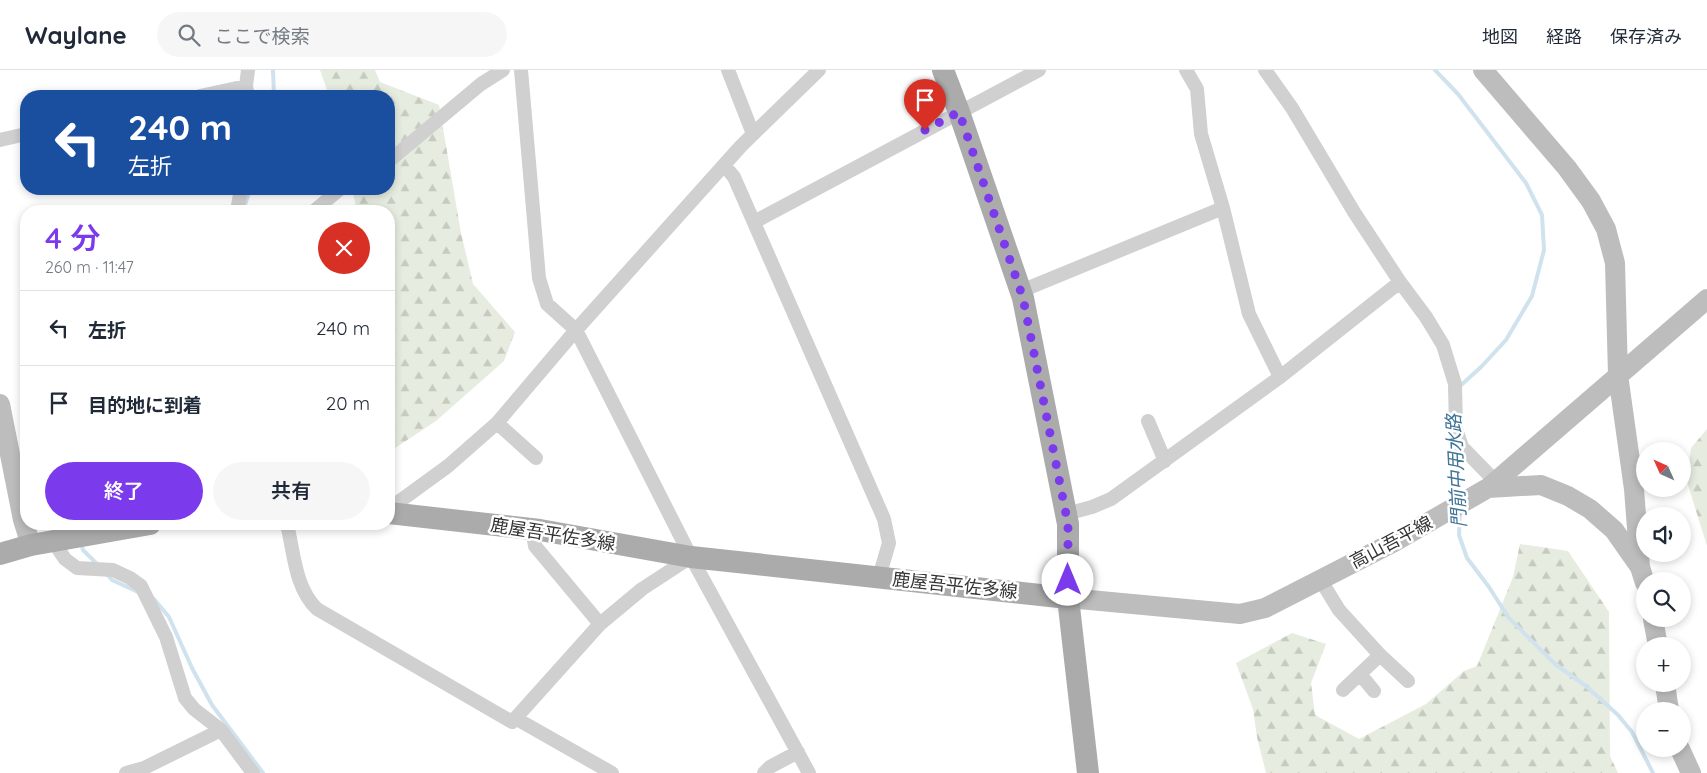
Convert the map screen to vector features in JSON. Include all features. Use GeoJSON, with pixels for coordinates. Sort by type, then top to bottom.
{"type":"FeatureCollection","features":[{"type":"Feature","properties":{"kind":"main road"},"geometry":{"type":"LineString","coordinates":[[943,70],[1020,291],[1066,514],[1068,524],[1068,598],[1088,773]]}},
{"type":"Feature","properties":{"kind":"main road","name":"鹿屋吾平佐多線"},"geometry":{"type":"LineString","coordinates":[[395,514],[532,529],[691,557],[1068,598]]}},
{"type":"Feature","properties":{"kind":"main road"},"geometry":{"type":"LineString","coordinates":[[0,554],[31,545],[116,530]]}},
{"type":"Feature","properties":{"kind":"street"},"geometry":{"type":"LineString","coordinates":[[247,90],[248,70]]}},
{"type":"Feature","properties":{"kind":"street"},"geometry":{"type":"LineString","coordinates":[[395,156],[481,84],[504,70]]}},
{"type":"Feature","properties":{"kind":"street"},"geometry":{"type":"LineString","coordinates":[[520,70],[539,278],[547,304],[576,330],[691,557],[809,773]]}},
{"type":"Feature","properties":{"kind":"street"},"geometry":{"type":"LineString","coordinates":[[728,70],[753,134]]}},
{"type":"Feature","properties":{"kind":"street"},"geometry":{"type":"LineString","coordinates":[[395,505],[448,466],[497,423],[576,330],[724,165],[819,70]]}},
{"type":"Feature","properties":{"kind":"street"},"geometry":{"type":"LineString","coordinates":[[754,222],[1039,70]]}},
{"type":"Feature","properties":{"kind":"street"},"geometry":{"type":"LineString","coordinates":[[1186,70],[1197,89],[1201,134],[1223,208],[1249,314],[1280,377]]}},
{"type":"Feature","properties":{"kind":"street"},"geometry":{"type":"LineString","coordinates":[[1265,70],[1292,108],[1354,212],[1443,345],[1455,384],[1456,428],[1462,447],[1492,485],[1541,485],[1568,496],[1590,509],[1614,530],[1640,572]]}},
{"type":"Feature","properties":{"kind":"street"},"geometry":{"type":"LineString","coordinates":[[1482,70],[1567,168],[1591,200],[1606,229],[1615,263],[1618,375],[1634,489],[1642,572]]}},
{"type":"Feature","properties":{"kind":"street"},"geometry":{"type":"LineString","coordinates":[[0,140],[20,135]]}},
{"type":"Feature","properties":{"kind":"street"},"geometry":{"type":"LineString","coordinates":[[724,165],[734,177],[884,519],[889,543],[879,577]]}},
{"type":"Feature","properties":{"kind":"street"},"geometry":{"type":"LineString","coordinates":[[321,205],[333,195]]}},
{"type":"Feature","properties":{"kind":"street"},"geometry":{"type":"LineString","coordinates":[[1020,291],[1223,208]]}},
{"type":"Feature","properties":{"kind":"street"},"geometry":{"type":"LineString","coordinates":[[1066,514],[1112,499],[1280,377],[1400,282]]}},
{"type":"Feature","properties":{"kind":"street","name":"高山吾平線"},"geometry":{"type":"LineString","coordinates":[[1068,598],[1240,614],[1265,608],[1394,542],[1492,485],[1707,299]]}},
{"type":"Feature","properties":{"kind":"street"},"geometry":{"type":"LineString","coordinates":[[0,404],[20,496]]}},
{"type":"Feature","properties":{"kind":"street"},"geometry":{"type":"LineString","coordinates":[[1148,421],[1165,461]]}},
{"type":"Feature","properties":{"kind":"street"},"geometry":{"type":"LineString","coordinates":[[497,423],[536,458]]}},
{"type":"Feature","properties":{"kind":"street"},"geometry":{"type":"LineString","coordinates":[[532,529],[535,546],[600,624]]}},
{"type":"Feature","properties":{"kind":"street"},"geometry":{"type":"LineString","coordinates":[[28,530],[31,545]]}},
{"type":"Feature","properties":{"kind":"street"},"geometry":{"type":"LineString","coordinates":[[288,530],[301,587],[308,600],[317,609],[512,722],[600,624],[642,589],[691,557]]}},
{"type":"Feature","properties":{"kind":"street"},"geometry":{"type":"LineString","coordinates":[[53,541],[65,560],[77,568],[113,570],[141,586],[166,638],[185,698],[194,709],[221,730],[253,773]]}},
{"type":"Feature","properties":{"kind":"street"},"geometry":{"type":"LineString","coordinates":[[1320,580],[1339,610],[1380,655],[1408,681]]}},
{"type":"Feature","properties":{"kind":"street"},"geometry":{"type":"LineString","coordinates":[[1343,690],[1380,655]]}},
{"type":"Feature","properties":{"kind":"street"},"geometry":{"type":"LineString","coordinates":[[1360,674],[1374,691]]}},
{"type":"Feature","properties":{"kind":"street"},"geometry":{"type":"LineString","coordinates":[[516,718],[612,773]]}},
{"type":"Feature","properties":{"kind":"street"},"geometry":{"type":"LineString","coordinates":[[126,773],[144,768],[221,730]]}},
{"type":"Feature","properties":{"kind":"street"},"geometry":{"type":"LineString","coordinates":[[764,773],[770,767],[798,752]]}},
{"type":"Feature","properties":{"kind":"street"},"geometry":{"type":"LineString","coordinates":[[1684,757],[1691,773]]}},
{"type":"Feature","properties":{"kind":"green space"},"geometry":{"type":"Polygon","coordinates":[[[320,70],[375,70],[380,82],[439,105],[461,233],[473,284],[515,332],[504,361],[436,421],[395,448],[395,205],[356,205],[353,195],[395,195],[395,90],[327,90],[320,70]]]}},
{"type":"Feature","properties":{"kind":"green space"},"geometry":{"type":"Polygon","coordinates":[[[1707,429],[1707,546],[1691,495],[1691,448],[1707,429]]]}},
{"type":"Feature","properties":{"kind":"green space"},"geometry":{"type":"Polygon","coordinates":[[[1520,544],[1568,551],[1609,612],[1610,756],[1618,773],[1266,773],[1257,737],[1253,709],[1236,663],[1292,633],[1326,644],[1311,683],[1315,715],[1359,739],[1426,704],[1464,671],[1477,666],[1513,577],[1520,544]]]}},
{"type":"Feature","properties":{"kind":"waterway"},"geometry":{"type":"LineString","coordinates":[[273,70],[274,90]]}},
{"type":"Feature","properties":{"kind":"waterway","name":"門前中用水路"},"geometry":{"type":"LineString","coordinates":[[1435,70],[1458,94],[1526,183],[1542,215],[1544,250],[1532,296],[1506,340],[1459,387]]}},
{"type":"Feature","properties":{"kind":"waterway"},"geometry":{"type":"LineString","coordinates":[[245,205],[248,195]]}},
{"type":"Feature","properties":{"kind":"waterway","name":"門前中用水路"},"geometry":{"type":"LineString","coordinates":[[1455,445],[1460,497]]}},
{"type":"Feature","properties":{"kind":"waterway","name":"門前中用水路"},"geometry":{"type":"LineString","coordinates":[[1460,512],[1459,535],[1467,558],[1489,587],[1508,617],[1555,664],[1586,686],[1618,715],[1632,732],[1653,773]]}},
{"type":"Feature","properties":{"kind":"waterway"},"geometry":{"type":"LineString","coordinates":[[81,543],[83,550],[97,564]]}},
{"type":"Feature","properties":{"kind":"waterway"},"geometry":{"type":"LineString","coordinates":[[106,573],[112,580],[138,592]]}},
{"type":"Feature","properties":{"kind":"waterway"},"geometry":{"type":"LineString","coordinates":[[154,599],[169,617],[192,668],[212,705],[263,773]]}},
{"type":"Feature","properties":{"kind":"route"},"geometry":{"type":"LineString","coordinates":[[925,130],[959,112],[1023,298],[1068,524],[1068,580]]}}]}
